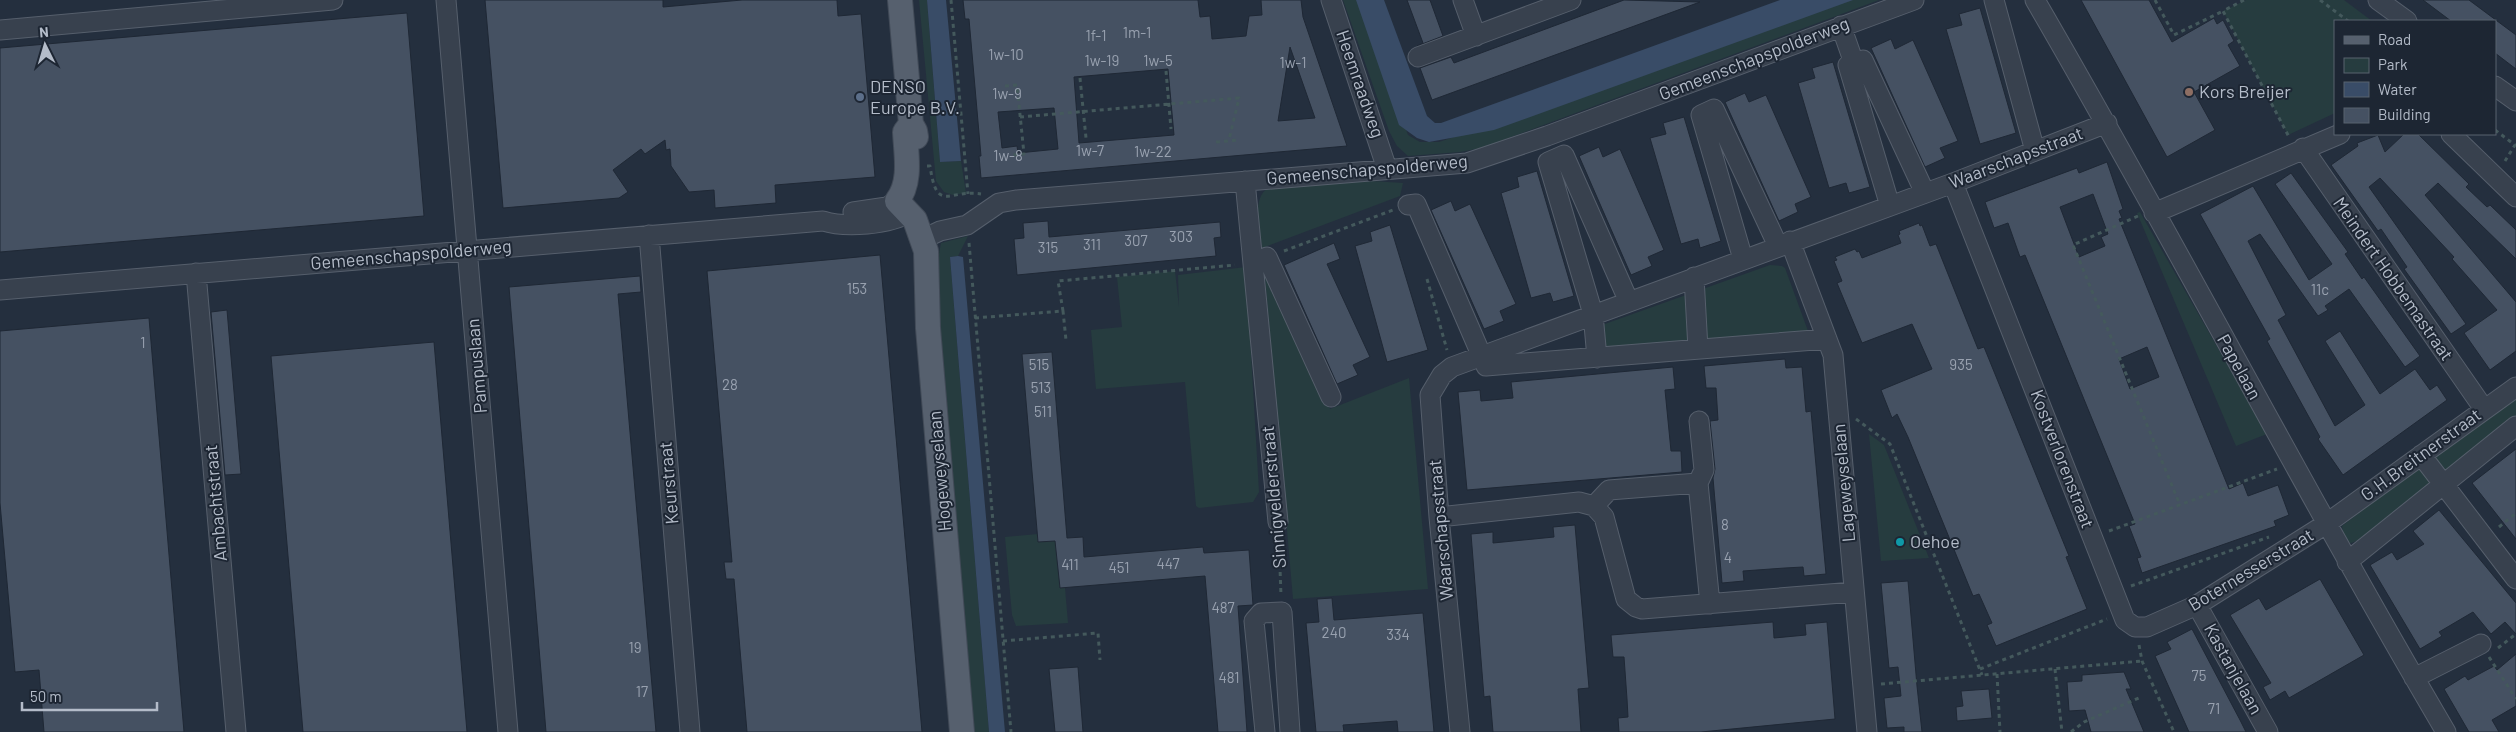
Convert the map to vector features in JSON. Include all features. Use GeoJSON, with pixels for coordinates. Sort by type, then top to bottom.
{"type":"FeatureCollection","features":[{"type":"Feature","properties":{"kind":"main road"},"geometry":{"type":"LineString","coordinates":[[900,0],[911,124],[915,131],[919,168],[918,196],[903,207]]}},
{"type":"Feature","properties":{"kind":"main road"},"geometry":{"type":"LineString","coordinates":[[903,207],[902,194],[906,183],[905,132],[911,124]]}},
{"type":"Feature","properties":{"kind":"main road","name":"Hogeweyselaan"},"geometry":{"type":"LineString","coordinates":[[903,207],[923,239],[927,269],[929,349],[962,732]]}},
{"type":"Feature","properties":{"kind":"street"},"geometry":{"type":"LineString","coordinates":[[0,30],[274,3],[333,0]]}},
{"type":"Feature","properties":{"kind":"street","name":"Pampuslaan"},"geometry":{"type":"LineString","coordinates":[[446,0],[508,732]]}},
{"type":"Feature","properties":{"kind":"street","name":"Heemraadweg"},"geometry":{"type":"LineString","coordinates":[[1331,0],[1388,169]]}},
{"type":"Feature","properties":{"kind":"street"},"geometry":{"type":"LineString","coordinates":[[1462,0],[1476,36]]}},
{"type":"Feature","properties":{"kind":"street"},"geometry":{"type":"LineString","coordinates":[[1418,57],[1569,0]]}},
{"type":"Feature","properties":{"kind":"street","name":"Gemeenschapspolderweg"},"geometry":{"type":"LineString","coordinates":[[999,203],[1467,163],[1547,136],[1914,0]]}},
{"type":"Feature","properties":{"kind":"street"},"geometry":{"type":"LineString","coordinates":[[1994,0],[2035,151]]}},
{"type":"Feature","properties":{"kind":"street","name":"Papelaan"},"geometry":{"type":"LineString","coordinates":[[2035,0],[2107,123],[2347,562],[2446,732]]}},
{"type":"Feature","properties":{"kind":"street"},"geometry":{"type":"LineString","coordinates":[[2378,0],[2406,20]]}},
{"type":"Feature","properties":{"kind":"street"},"geometry":{"type":"LineString","coordinates":[[1841,26],[1854,63]]}},
{"type":"Feature","properties":{"kind":"street"},"geometry":{"type":"LineString","coordinates":[[1890,206],[1848,65],[1863,60],[1925,193]]}},
{"type":"Feature","properties":{"kind":"street"},"geometry":{"type":"LineString","coordinates":[[1696,81],[1706,112]]}},
{"type":"Feature","properties":{"kind":"street"},"geometry":{"type":"LineString","coordinates":[[2496,87],[2516,101]]}},
{"type":"Feature","properties":{"kind":"street"},"geometry":{"type":"LineString","coordinates":[[1743,259],[1700,115],[1706,112],[1714,109],[1784,243]]}},
{"type":"Feature","properties":{"kind":"street","name":"Waarschapsstraat"},"geometry":{"type":"LineString","coordinates":[[1460,732],[1439,517],[1430,395],[1442,375],[1452,367],[1481,356],[1784,243],[1953,183],[2107,123]]}},
{"type":"Feature","properties":{"kind":"street"},"geometry":{"type":"LineString","coordinates":[[2153,210],[2338,135]]}},
{"type":"Feature","properties":{"kind":"street"},"geometry":{"type":"LineString","coordinates":[[2452,135],[2516,197]]}},
{"type":"Feature","properties":{"kind":"street"},"geometry":{"type":"LineString","coordinates":[[1547,136],[1557,158]]}},
{"type":"Feature","properties":{"kind":"street","name":"Meindert Hobbemastraat"},"geometry":{"type":"LineString","coordinates":[[2300,150],[2484,409]]}},
{"type":"Feature","properties":{"kind":"street"},"geometry":{"type":"LineString","coordinates":[[1597,358],[1593,314],[1548,162],[1564,154],[1629,302]]}},
{"type":"Feature","properties":{"kind":"street","name":"Sinnigvelderstraat"},"geometry":{"type":"LineString","coordinates":[[1245,181],[1260,260],[1278,522]]}},
{"type":"Feature","properties":{"kind":"street","name":"Kostverlorenstraat"},"geometry":{"type":"LineString","coordinates":[[1953,183],[2122,613],[2125,620],[2135,627]]}},
{"type":"Feature","properties":{"kind":"street"},"geometry":{"type":"LineString","coordinates":[[923,239],[940,230],[968,225],[999,203]]}},
{"type":"Feature","properties":{"kind":"street"},"geometry":{"type":"LineString","coordinates":[[1408,205],[1416,204],[1486,366],[1827,339]]}},
{"type":"Feature","properties":{"kind":"street","name":"Gemeenschapspolderweg"},"geometry":{"type":"LineString","coordinates":[[0,290],[823,221],[833,214],[887,207],[903,207]]}},
{"type":"Feature","properties":{"kind":"street","name":"Keurstraat"},"geometry":{"type":"LineString","coordinates":[[649,235],[690,732]]}},
{"type":"Feature","properties":{"kind":"street","name":"Lageweyselaan"},"geometry":{"type":"LineString","coordinates":[[1784,243],[1833,355],[1867,732]]}},
{"type":"Feature","properties":{"kind":"street","name":"Sinnigvelderstraat"},"geometry":{"type":"LineString","coordinates":[[1260,260],[1331,398]]}},
{"type":"Feature","properties":{"kind":"street","name":"Ambachtstraat"},"geometry":{"type":"LineString","coordinates":[[196,273],[236,732]]}},
{"type":"Feature","properties":{"kind":"street"},"geometry":{"type":"LineString","coordinates":[[1694,277],[1698,349]]}},
{"type":"Feature","properties":{"kind":"street","name":"G.H.Breitnerstraat"},"geometry":{"type":"LineString","coordinates":[[2326,524],[2516,387]]}},
{"type":"Feature","properties":{"kind":"street"},"geometry":{"type":"LineString","coordinates":[[1699,421],[1704,470],[1698,483],[1710,604]]}},
{"type":"Feature","properties":{"kind":"street","name":"G.H.Breitnerstraat"},"geometry":{"type":"LineString","coordinates":[[2347,562],[2516,426]]}},
{"type":"Feature","properties":{"kind":"street"},"geometry":{"type":"LineString","coordinates":[[2420,455],[2516,579]]}},
{"type":"Feature","properties":{"kind":"street"},"geometry":{"type":"LineString","coordinates":[[1594,506],[1609,490],[1698,483]]}},
{"type":"Feature","properties":{"kind":"street"},"geometry":{"type":"LineString","coordinates":[[1439,517],[1579,502],[1594,506],[1604,517],[1624,594],[1630,604],[1642,609],[1854,592]]}},
{"type":"Feature","properties":{"kind":"street","name":"Boternesserstraat"},"geometry":{"type":"LineString","coordinates":[[2135,627],[2147,627],[2197,605],[2326,524]]}},
{"type":"Feature","properties":{"kind":"street","name":"Kastanjelaan"},"geometry":{"type":"LineString","coordinates":[[2197,605],[2268,732]]}},
{"type":"Feature","properties":{"kind":"street"},"geometry":{"type":"LineString","coordinates":[[1265,732],[1254,621],[1262,613],[1282,612],[1290,732]]}},
{"type":"Feature","properties":{"kind":"street"},"geometry":{"type":"LineString","coordinates":[[2414,678],[2481,644]]}},
{"type":"Feature","properties":{"kind":"path"},"geometry":{"type":"LineString","coordinates":[[951,0],[968,194]]}},
{"type":"Feature","properties":{"kind":"path"},"geometry":{"type":"LineString","coordinates":[[2155,0],[2174,35],[2244,0]]}},
{"type":"Feature","properties":{"kind":"path"},"geometry":{"type":"LineString","coordinates":[[2320,0],[2347,20]]}},
{"type":"Feature","properties":{"kind":"path"},"geometry":{"type":"LineString","coordinates":[[2224,11],[2300,150]]}},
{"type":"Feature","properties":{"kind":"path"},"geometry":{"type":"LineString","coordinates":[[1166,71],[1172,130]]}},
{"type":"Feature","properties":{"kind":"path"},"geometry":{"type":"LineString","coordinates":[[1080,78],[1086,138]]}},
{"type":"Feature","properties":{"kind":"path"},"geometry":{"type":"LineString","coordinates":[[1005,86],[1017,85],[1024,154],[1011,155]]}},
{"type":"Feature","properties":{"kind":"path"},"geometry":{"type":"LineString","coordinates":[[1020,117],[1239,98],[1229,140]]}},
{"type":"Feature","properties":{"kind":"path"},"geometry":{"type":"LineString","coordinates":[[2495,176],[2516,145],[2496,131]]}},
{"type":"Feature","properties":{"kind":"path"},"geometry":{"type":"LineString","coordinates":[[1216,142],[1238,140]]}},
{"type":"Feature","properties":{"kind":"path"},"geometry":{"type":"LineString","coordinates":[[919,168],[930,166],[932,185],[937,193],[944,197],[985,194],[999,203]]}},
{"type":"Feature","properties":{"kind":"path"},"geometry":{"type":"LineString","coordinates":[[1066,340],[1058,281],[1260,260],[1408,205]]}},
{"type":"Feature","properties":{"kind":"path"},"geometry":{"type":"LineString","coordinates":[[2153,210],[2132,221],[2073,245],[2180,505]]}},
{"type":"Feature","properties":{"kind":"path"},"geometry":{"type":"LineString","coordinates":[[968,225],[1011,732]]}},
{"type":"Feature","properties":{"kind":"path"},"geometry":{"type":"LineString","coordinates":[[975,318],[1063,310]]}},
{"type":"Feature","properties":{"kind":"path"},"geometry":{"type":"LineString","coordinates":[[1837,405],[1890,444],[1982,675]]}},
{"type":"Feature","properties":{"kind":"path"},"geometry":{"type":"LineString","coordinates":[[2092,537],[2292,463]]}},
{"type":"Feature","properties":{"kind":"path","name":"Sinnigvelderstraat"},"geometry":{"type":"LineString","coordinates":[[1278,522],[1282,612]]}},
{"type":"Feature","properties":{"kind":"path","name":"Boternesserstraat"},"geometry":{"type":"LineString","coordinates":[[2114,592],[2276,534]]}},
{"type":"Feature","properties":{"kind":"path"},"geometry":{"type":"LineString","coordinates":[[1980,669],[2122,613]]}},
{"type":"Feature","properties":{"kind":"path"},"geometry":{"type":"LineString","coordinates":[[2135,627],[2142,661],[2174,732]]}},
{"type":"Feature","properties":{"kind":"path"},"geometry":{"type":"LineString","coordinates":[[1003,641],[1098,633],[1100,660]]}},
{"type":"Feature","properties":{"kind":"path"},"geometry":{"type":"LineString","coordinates":[[2516,634],[2488,656],[2516,699]]}},
{"type":"Feature","properties":{"kind":"path"},"geometry":{"type":"LineString","coordinates":[[1863,686],[2142,661]]}},
{"type":"Feature","properties":{"kind":"path"},"geometry":{"type":"LineString","coordinates":[[2055,669],[2062,732]]}},
{"type":"Feature","properties":{"kind":"path"},"geometry":{"type":"LineString","coordinates":[[1996,674],[2000,732]]}},
{"type":"Feature","properties":{"kind":"path"},"geometry":{"type":"LineString","coordinates":[[2071,732],[2084,722],[2141,697]]}},
{"type":"Feature","properties":{"kind":"green space"},"geometry":{"type":"Polygon","coordinates":[[[919,0],[927,0],[940,162],[961,161],[966,193],[953,195],[944,192],[936,181],[919,0]]]}},
{"type":"Feature","properties":{"kind":"green space"},"geometry":{"type":"Polygon","coordinates":[[[1343,0],[1359,0],[1408,135],[1420,142],[1439,142],[1502,121],[1828,0],[1879,0],[1482,148],[1460,152],[1408,156],[1397,146],[1389,131],[1343,0]]]}},
{"type":"Feature","properties":{"kind":"green space"},"geometry":{"type":"Polygon","coordinates":[[[2246,0],[2344,0],[2371,20],[2334,20],[2334,113],[2288,135],[2223,11],[2246,0]]]}},
{"type":"Feature","properties":{"kind":"green space"},"geometry":{"type":"Polygon","coordinates":[[[1357,180],[1403,183],[1400,196],[1262,248],[1258,207],[1263,193],[1268,188],[1357,180]]]}},
{"type":"Feature","properties":{"kind":"green space"},"geometry":{"type":"Polygon","coordinates":[[[2140,212],[2267,434],[2236,446],[2137,213],[2140,212]]]}},
{"type":"Feature","properties":{"kind":"green space"},"geometry":{"type":"Polygon","coordinates":[[[968,236],[958,256],[950,257],[989,732],[969,732],[933,284],[941,243],[968,236]]]}},
{"type":"Feature","properties":{"kind":"green space"},"geometry":{"type":"Polygon","coordinates":[[[1770,265],[1785,268],[1808,331],[1605,348],[1602,325],[1770,265]]]}},
{"type":"Feature","properties":{"kind":"green space"},"geometry":{"type":"Polygon","coordinates":[[[1264,266],[1330,409],[1409,378],[1428,589],[1293,599],[1264,266]]]}},
{"type":"Feature","properties":{"kind":"green space"},"geometry":{"type":"Polygon","coordinates":[[[1246,267],[1259,492],[1253,502],[1199,508],[1196,506],[1185,382],[1096,389],[1091,330],[1122,327],[1117,277],[1175,271],[1179,307],[1178,275],[1246,267]]]}},
{"type":"Feature","properties":{"kind":"green space"},"geometry":{"type":"Polygon","coordinates":[[[2516,395],[2516,419],[2446,472],[2433,456],[2516,395]]]}},
{"type":"Feature","properties":{"kind":"green space"},"geometry":{"type":"Polygon","coordinates":[[[1869,434],[1884,445],[1929,558],[1881,561],[1869,434]]]}},
{"type":"Feature","properties":{"kind":"green space"},"geometry":{"type":"Polygon","coordinates":[[[2419,467],[2432,482],[2357,541],[2351,543],[2344,540],[2342,526],[2419,467]]]}},
{"type":"Feature","properties":{"kind":"green space"},"geometry":{"type":"Polygon","coordinates":[[[1038,534],[1055,539],[1060,588],[1065,588],[1068,623],[1016,626],[1012,615],[1005,537],[1038,534]]]}},
{"type":"Feature","properties":{"kind":"water"},"geometry":{"type":"Polygon","coordinates":[[[927,0],[946,0],[961,161],[940,162],[927,0]]]}},
{"type":"Feature","properties":{"kind":"water"},"geometry":{"type":"Polygon","coordinates":[[[1356,0],[1384,0],[1427,116],[1435,123],[1441,123],[1780,0],[1853,0],[1494,130],[1429,142],[1417,138],[1399,125],[1356,0]]]}},
{"type":"Feature","properties":{"kind":"water"},"geometry":{"type":"Polygon","coordinates":[[[950,257],[963,257],[1005,732],[989,732],[950,257]]]}},
{"type":"Feature","properties":{"kind":"building"},"geometry":{"type":"Polygon","coordinates":[[[485,0],[663,0],[663,7],[742,0],[837,0],[838,16],[861,14],[875,177],[775,185],[776,203],[715,208],[714,190],[689,192],[671,166],[670,149],[666,150],[665,140],[645,154],[641,149],[613,170],[628,192],[619,198],[503,208],[485,0]]]}},
{"type":"Feature","properties":{"kind":"building"},"geometry":{"type":"Polygon","coordinates":[[[963,0],[1198,0],[1200,17],[1210,16],[1212,39],[1246,36],[1249,16],[1262,15],[1261,0],[1301,0],[1303,17],[1347,146],[981,178],[979,156],[981,156],[969,19],[965,19],[963,0]],[[1290,47],[1278,121],[1315,118],[1290,47]],[[1168,69],[1074,77],[1079,143],[1174,135],[1168,69]],[[1054,108],[998,112],[1002,148],[1017,146],[1018,153],[1058,149],[1054,108]]]}},
{"type":"Feature","properties":{"kind":"building"},"geometry":{"type":"Polygon","coordinates":[[[1407,0],[1430,0],[1443,36],[1417,46],[1423,43],[1407,0]]]}},
{"type":"Feature","properties":{"kind":"building"},"geometry":{"type":"Polygon","coordinates":[[[1624,0],[1700,2],[1432,100],[1420,68],[1451,57],[1454,63],[1624,0]]]}},
{"type":"Feature","properties":{"kind":"building"},"geometry":{"type":"Polygon","coordinates":[[[2081,0],[2149,0],[2172,42],[2214,18],[2217,24],[2223,20],[2234,41],[2228,45],[2240,66],[2194,92],[2215,130],[2167,157],[2081,0]]]}},
{"type":"Feature","properties":{"kind":"building"},"geometry":{"type":"Polygon","coordinates":[[[2423,0],[2469,0],[2496,20],[2450,20],[2423,0]]]}},
{"type":"Feature","properties":{"kind":"building"},"geometry":{"type":"Polygon","coordinates":[[[1980,8],[2016,133],[1980,144],[1946,29],[1962,25],[1959,14],[1980,8]]]}},
{"type":"Feature","properties":{"kind":"building"},"geometry":{"type":"Polygon","coordinates":[[[407,13],[424,216],[0,252],[0,48],[407,13]]]}},
{"type":"Feature","properties":{"kind":"building"},"geometry":{"type":"Polygon","coordinates":[[[2496,20],[2516,35],[2516,69],[2496,54],[2496,20]]]}},
{"type":"Feature","properties":{"kind":"building"},"geometry":{"type":"Polygon","coordinates":[[[1891,39],[1895,49],[1913,40],[1958,141],[1940,148],[1945,158],[1925,167],[1871,48],[1891,39]]]}},
{"type":"Feature","properties":{"kind":"building"},"geometry":{"type":"Polygon","coordinates":[[[1833,62],[1870,187],[1849,193],[1846,183],[1829,188],[1798,83],[1815,78],[1812,68],[1833,62]]]}},
{"type":"Feature","properties":{"kind":"building"},"geometry":{"type":"Polygon","coordinates":[[[1745,93],[1749,102],[1766,95],[1811,197],[1795,204],[1798,212],[1779,221],[1725,102],[1745,93]]]}},
{"type":"Feature","properties":{"kind":"building"},"geometry":{"type":"Polygon","coordinates":[[[1684,117],[1721,241],[1700,248],[1698,239],[1681,244],[1650,138],[1666,134],[1663,123],[1684,117]]]}},
{"type":"Feature","properties":{"kind":"building"},"geometry":{"type":"Polygon","coordinates":[[[2378,135],[2385,152],[2403,135],[2419,135],[2469,184],[2466,187],[2487,207],[2490,205],[2516,230],[2516,259],[2438,183],[2425,195],[2516,302],[2516,351],[2490,370],[2464,333],[2497,310],[2452,259],[2454,257],[2380,178],[2369,187],[2466,324],[2451,334],[2404,269],[2407,267],[2381,229],[2378,231],[2331,165],[2358,146],[2357,143],[2378,135]]]}},
{"type":"Feature","properties":{"kind":"building"},"geometry":{"type":"Polygon","coordinates":[[[1599,147],[1603,157],[1620,149],[1664,250],[1648,257],[1652,266],[1631,275],[1579,156],[1599,147]]]}},
{"type":"Feature","properties":{"kind":"building"},"geometry":{"type":"Polygon","coordinates":[[[2107,162],[2123,209],[2119,211],[2122,218],[2119,219],[2229,489],[2243,483],[2248,496],[2278,485],[2289,515],[2274,521],[2276,526],[2142,573],[2137,558],[2141,557],[2129,526],[2135,524],[2025,255],[2020,257],[2008,223],[1994,228],[1985,202],[2077,168],[2079,173],[2107,162]],[[2093,194],[2060,207],[2079,257],[2105,246],[2101,237],[2108,234],[2093,194]],[[2147,347],[2119,359],[2130,389],[2159,377],[2147,347]]]}},
{"type":"Feature","properties":{"kind":"building"},"geometry":{"type":"Polygon","coordinates":[[[1537,171],[1574,296],[1553,302],[1550,293],[1531,298],[1501,193],[1519,187],[1517,177],[1537,171]]]}},
{"type":"Feature","properties":{"kind":"building"},"geometry":{"type":"Polygon","coordinates":[[[2291,173],[2348,252],[2345,254],[2362,279],[2364,277],[2420,356],[2405,367],[2349,289],[2325,306],[2328,310],[2318,316],[2260,234],[2248,241],[2286,315],[2278,320],[2335,426],[2365,405],[2325,341],[2340,331],[2380,394],[2415,369],[2430,390],[2437,385],[2447,400],[2343,475],[2318,439],[2320,437],[2267,341],[2270,339],[2200,214],[2253,186],[2309,280],[2332,264],[2275,184],[2291,173]]]}},
{"type":"Feature","properties":{"kind":"building"},"geometry":{"type":"Polygon","coordinates":[[[1451,201],[1455,211],[1470,204],[1516,304],[1500,311],[1504,321],[1484,329],[1431,210],[1451,201]]]}},
{"type":"Feature","properties":{"kind":"building"},"geometry":{"type":"Polygon","coordinates":[[[1048,221],[1049,237],[1220,222],[1221,237],[1214,238],[1216,256],[1017,275],[1014,239],[1024,238],[1023,223],[1048,221]]]}},
{"type":"Feature","properties":{"kind":"building"},"geometry":{"type":"Polygon","coordinates":[[[1919,223],[1920,226],[1922,225],[1930,246],[1936,244],[1978,349],[1984,347],[2069,556],[2066,557],[2087,609],[1996,646],[1987,625],[1992,623],[1979,594],[1973,596],[1908,437],[1897,414],[1892,418],[1881,390],[1932,369],[1912,324],[1862,343],[1837,283],[1842,281],[1834,261],[1837,260],[1835,257],[1855,249],[1857,252],[1859,251],[1862,258],[1901,243],[1898,235],[1900,234],[1899,231],[1919,223]]]}},
{"type":"Feature","properties":{"kind":"building"},"geometry":{"type":"Polygon","coordinates":[[[1390,225],[1428,350],[1387,362],[1355,246],[1372,241],[1370,232],[1390,225]]]}},
{"type":"Feature","properties":{"kind":"building"},"geometry":{"type":"Polygon","coordinates":[[[1334,243],[1340,259],[1327,264],[1370,357],[1353,365],[1358,375],[1337,384],[1284,265],[1334,243]]]}},
{"type":"Feature","properties":{"kind":"building"},"geometry":{"type":"Polygon","coordinates":[[[880,255],[922,732],[747,732],[734,579],[726,579],[724,562],[732,562],[707,271],[880,255]]]}},
{"type":"Feature","properties":{"kind":"building"},"geometry":{"type":"Polygon","coordinates":[[[640,276],[641,292],[618,294],[656,732],[546,732],[509,287],[640,276]]]}},
{"type":"Feature","properties":{"kind":"building"},"geometry":{"type":"Polygon","coordinates":[[[227,310],[241,474],[225,475],[211,312],[227,310]]]}},
{"type":"Feature","properties":{"kind":"building"},"geometry":{"type":"Polygon","coordinates":[[[149,318],[184,732],[44,732],[39,670],[15,672],[0,503],[0,331],[149,318]]]}},
{"type":"Feature","properties":{"kind":"building"},"geometry":{"type":"Polygon","coordinates":[[[434,342],[467,732],[303,732],[271,356],[434,342]]]}},
{"type":"Feature","properties":{"kind":"building"},"geometry":{"type":"Polygon","coordinates":[[[1052,352],[1067,538],[1083,537],[1084,557],[1203,547],[1204,553],[1249,550],[1253,605],[1238,606],[1247,732],[1218,732],[1205,576],[1060,588],[1055,541],[1038,542],[1022,354],[1052,352]]]}},
{"type":"Feature","properties":{"kind":"building"},"geometry":{"type":"Polygon","coordinates":[[[1785,359],[1786,368],[1802,367],[1806,412],[1811,411],[1826,574],[1804,576],[1803,567],[1743,571],[1744,581],[1722,583],[1710,421],[1718,420],[1716,388],[1706,388],[1704,366],[1785,359]]]}},
{"type":"Feature","properties":{"kind":"building"},"geometry":{"type":"Polygon","coordinates":[[[1673,367],[1675,389],[1665,390],[1671,451],[1681,451],[1682,472],[1467,490],[1458,392],[1480,390],[1481,401],[1513,398],[1511,382],[1673,367]]]}},
{"type":"Feature","properties":{"kind":"building"},"geometry":{"type":"Polygon","coordinates":[[[2516,449],[2516,539],[2472,483],[2516,449]]]}},
{"type":"Feature","properties":{"kind":"building"},"geometry":{"type":"Polygon","coordinates":[[[2439,510],[2516,603],[2516,634],[2505,622],[2491,634],[2473,612],[2439,632],[2442,636],[2420,649],[2370,565],[2392,552],[2397,560],[2424,544],[2413,531],[2439,510]]]}},
{"type":"Feature","properties":{"kind":"building"},"geometry":{"type":"Polygon","coordinates":[[[1575,525],[1589,688],[1578,689],[1581,732],[1493,732],[1490,696],[1484,697],[1471,534],[1493,532],[1493,543],[1554,537],[1553,527],[1575,525]]]}},
{"type":"Feature","properties":{"kind":"building"},"geometry":{"type":"Polygon","coordinates":[[[2320,579],[2364,655],[2289,698],[2285,691],[2270,700],[2263,687],[2271,683],[2230,615],[2259,598],[2266,610],[2320,579]]]}},
{"type":"Feature","properties":{"kind":"building"},"geometry":{"type":"Polygon","coordinates":[[[1908,581],[1922,732],[1904,732],[1904,727],[1887,728],[1884,698],[1901,696],[1898,667],[1889,668],[1881,583],[1908,581]]]}},
{"type":"Feature","properties":{"kind":"building"},"geometry":{"type":"Polygon","coordinates":[[[1332,598],[1334,620],[1423,613],[1434,732],[1398,732],[1397,721],[1343,725],[1344,732],[1316,732],[1306,623],[1319,622],[1317,599],[1332,598]]]}},
{"type":"Feature","properties":{"kind":"building"},"geometry":{"type":"Polygon","coordinates":[[[1773,622],[1774,638],[1806,635],[1805,624],[1827,622],[1835,719],[1701,732],[1619,732],[1618,718],[1628,717],[1624,657],[1613,657],[1611,635],[1773,622]]]}},
{"type":"Feature","properties":{"kind":"building"},"geometry":{"type":"Polygon","coordinates":[[[2192,629],[2246,732],[2189,732],[2155,656],[2171,649],[2167,642],[2192,629]]]}},
{"type":"Feature","properties":{"kind":"building"},"geometry":{"type":"Polygon","coordinates":[[[2516,654],[2516,706],[2492,720],[2499,732],[2469,732],[2444,689],[2465,676],[2468,680],[2494,666],[2497,670],[2516,654]]]}},
{"type":"Feature","properties":{"kind":"building"},"geometry":{"type":"Polygon","coordinates":[[[1078,667],[1083,732],[1055,732],[1049,669],[1078,667]]]}},
{"type":"Feature","properties":{"kind":"building"},"geometry":{"type":"Polygon","coordinates":[[[2124,672],[2131,689],[2126,689],[2144,732],[2091,732],[2085,710],[2069,711],[2067,682],[2082,681],[2082,675],[2124,672]]]}},
{"type":"Feature","properties":{"kind":"building"},"geometry":{"type":"Polygon","coordinates":[[[1989,689],[1992,718],[1957,721],[1956,707],[1963,706],[1961,691],[1989,689]]]}},
{"type":"Feature","properties":{"kind":"place","name":"Kors Breijer"},"geometry":{"type":"Point","coordinates":[2189,92]}},
{"type":"Feature","properties":{"kind":"place","name":"DENSO Europe B.V."},"geometry":{"type":"Point","coordinates":[860,97]}},
{"type":"Feature","properties":{"kind":"place","name":"Oehoe"},"geometry":{"type":"Point","coordinates":[1900,542]}}]}
